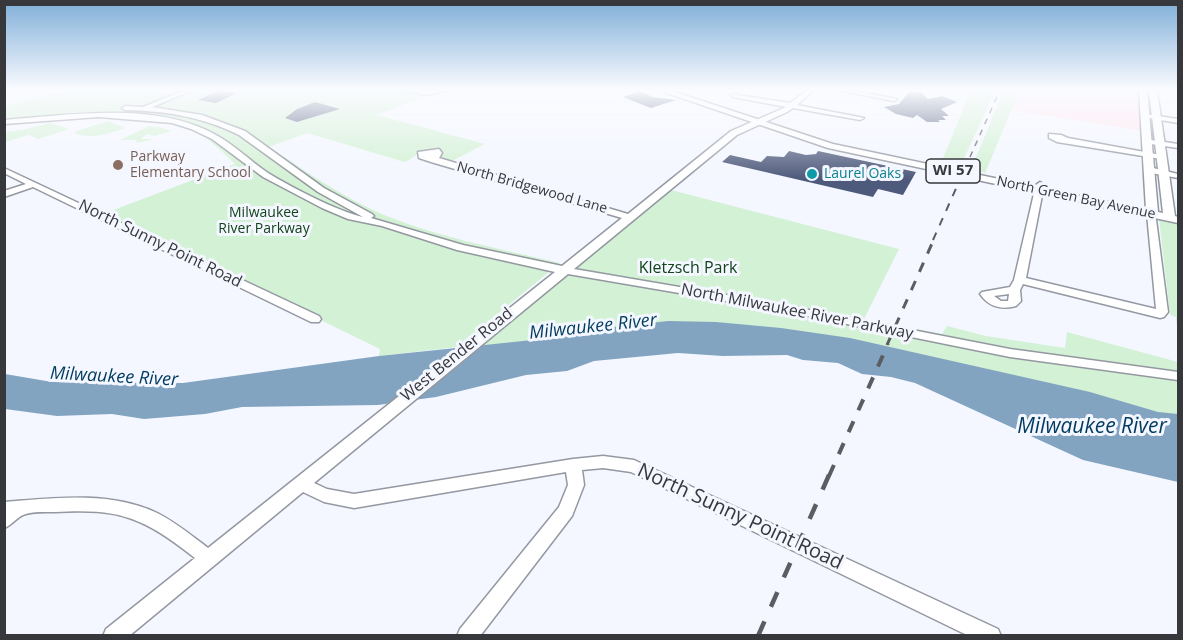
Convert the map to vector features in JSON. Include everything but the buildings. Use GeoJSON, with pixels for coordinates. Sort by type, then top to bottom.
{"type":"FeatureCollection","features":[{"type":"Feature","properties":{"kind":"main road","name":"North Green Bay Avenue"},"geometry":{"type":"LineString","coordinates":[[755,120],[760,121]]}},
{"type":"Feature","properties":{"kind":"main road","name":"North Green Bay Avenue"},"geometry":{"type":"LineString","coordinates":[[757,120],[831,146],[1174,215]]}},
{"type":"Feature","properties":{"kind":"main road"},"geometry":{"type":"LineString","coordinates":[[1145,120],[1151,211]]}},
{"type":"Feature","properties":{"kind":"main road"},"geometry":{"type":"LineString","coordinates":[[1156,120],[1163,173],[1174,215]]}},
{"type":"Feature","properties":{"kind":"street","name":"North Milwaukee River Parkway"},"geometry":{"type":"LineString","coordinates":[[4,122],[27,120]]}},
{"type":"Feature","properties":{"kind":"street","name":"North Milwaukee River Parkway"},"geometry":{"type":"LineString","coordinates":[[163,120],[204,130],[266,175],[304,197],[351,217],[384,224],[461,248],[563,270],[773,306],[1010,353],[1179,376]]}},
{"type":"Feature","properties":{"kind":"street","name":"North Milwaukee River Parkway"},"geometry":{"type":"LineString","coordinates":[[210,120],[230,126],[242,133],[321,190],[384,224]]}},
{"type":"Feature","properties":{"kind":"street"},"geometry":{"type":"LineString","coordinates":[[734,133],[741,123],[740,120]]}},
{"type":"Feature","properties":{"kind":"street","name":"West Bender Road"},"geometry":{"type":"LineString","coordinates":[[112,636],[734,133],[763,120]]}},
{"type":"Feature","properties":{"kind":"street"},"geometry":{"type":"LineString","coordinates":[[1066,140],[1161,156]]}},
{"type":"Feature","properties":{"kind":"street"},"geometry":{"type":"LineString","coordinates":[[1147,141],[1179,146]]}},
{"type":"Feature","properties":{"kind":"street","name":"North Bridgewood Lane"},"geometry":{"type":"LineString","coordinates":[[434,160],[629,217]]}},
{"type":"Feature","properties":{"kind":"street","name":"North Sunny Point Road"},"geometry":{"type":"LineString","coordinates":[[4,170],[315,318]]}},
{"type":"Feature","properties":{"kind":"street"},"geometry":{"type":"LineString","coordinates":[[1149,170],[1179,176]]}},
{"type":"Feature","properties":{"kind":"street"},"geometry":{"type":"LineString","coordinates":[[4,194],[34,184]]}},
{"type":"Feature","properties":{"kind":"street"},"geometry":{"type":"LineString","coordinates":[[1039,188],[1017,285],[1156,315],[1162,312],[1151,211]]}},
{"type":"Feature","properties":{"kind":"street","name":"North Sunny Point Road"},"geometry":{"type":"LineString","coordinates":[[300,483],[324,495],[354,501],[573,465],[603,462],[634,466],[990,635]]}},
{"type":"Feature","properties":{"kind":"street"},"geometry":{"type":"LineString","coordinates":[[467,636],[566,511],[576,485],[573,465]]}},
{"type":"Feature","properties":{"kind":"street"},"geometry":{"type":"LineString","coordinates":[[4,521],[12,508],[95,505],[136,512],[167,527],[208,558]]}},
{"type":"Feature","properties":{"kind":"shaded area"},"geometry":{"type":"Polygon","coordinates":[[[1073,120],[1142,120],[1143,131],[1073,120]]]}},
{"type":"Feature","properties":{"kind":"green space","name":"Milwaukee River Parkway"},"geometry":{"type":"Polygon","coordinates":[[[5,120],[63,120],[49,121],[5,126],[5,120]]]}},
{"type":"Feature","properties":{"kind":"green space","name":"Milwaukee River Parkway"},"geometry":{"type":"Polygon","coordinates":[[[150,120],[395,120],[485,144],[450,162],[439,158],[441,152],[436,150],[422,152],[405,162],[307,133],[269,147],[348,197],[397,220],[466,241],[560,263],[457,347],[379,356],[380,349],[103,214],[235,164],[215,145],[192,130],[150,120]]]}},
{"type":"Feature","properties":{"kind":"green space"},"geometry":{"type":"Polygon","coordinates":[[[959,120],[982,120],[960,167],[941,163],[959,120]]]}},
{"type":"Feature","properties":{"kind":"green space"},"geometry":{"type":"Polygon","coordinates":[[[992,120],[1007,120],[985,173],[971,169],[992,120]]]}},
{"type":"Feature","properties":{"kind":"green space"},"geometry":{"type":"Polygon","coordinates":[[[108,121],[126,128],[93,136],[74,132],[108,121]]]}},
{"type":"Feature","properties":{"kind":"green space"},"geometry":{"type":"Polygon","coordinates":[[[50,123],[69,129],[38,139],[29,135],[5,142],[5,132],[50,123]]]}},
{"type":"Feature","properties":{"kind":"green space"},"geometry":{"type":"Polygon","coordinates":[[[149,126],[171,131],[155,136],[147,134],[141,139],[154,139],[136,143],[137,140],[120,140],[149,126]]]}},
{"type":"Feature","properties":{"kind":"green space","name":"Kletzsch Park"},"geometry":{"type":"Polygon","coordinates":[[[671,190],[899,249],[864,319],[942,334],[947,326],[986,336],[1065,348],[1067,332],[1178,362],[1178,448],[838,350],[480,345],[671,190]]]}},
{"type":"Feature","properties":{"kind":"green space"},"geometry":{"type":"Polygon","coordinates":[[[1159,218],[1178,222],[1178,338],[1176,317],[1170,315],[1159,218]]]}},
{"type":"Feature","properties":{"kind":"water","name":"Milwaukee River"},"geometry":{"type":"Polygon","coordinates":[[[668,321],[716,322],[781,328],[850,338],[1090,392],[1158,412],[1178,414],[1178,482],[1083,460],[915,383],[891,377],[862,374],[838,363],[803,360],[787,355],[723,356],[678,353],[594,361],[567,371],[526,375],[436,397],[378,405],[242,407],[205,414],[144,419],[112,414],[57,416],[5,409],[5,374],[52,382],[183,383],[379,356],[571,336],[614,327],[668,321]]]}},
{"type":"Feature","properties":{"kind":"railway"},"geometry":{"type":"LineString","coordinates":[[970,157],[987,120]]}},
{"type":"Feature","properties":{"kind":"railway"},"geometry":{"type":"LineString","coordinates":[[933,240],[971,155]]}},
{"type":"Feature","properties":{"kind":"railway"},"geometry":{"type":"LineString","coordinates":[[887,345],[934,239]]}},
{"type":"Feature","properties":{"kind":"railway"},"geometry":{"type":"LineString","coordinates":[[829,476],[888,344]]}},
{"type":"Feature","properties":{"kind":"railway"},"geometry":{"type":"LineString","coordinates":[[758,636],[829,475]]}},
{"type":"Feature","properties":{"kind":"place","name":"Parkway Elementary School"},"geometry":{"type":"Point","coordinates":[118,165]}},
{"type":"Feature","properties":{"kind":"place","name":"Laurel Oaks"},"geometry":{"type":"Point","coordinates":[812,174]}}]}
